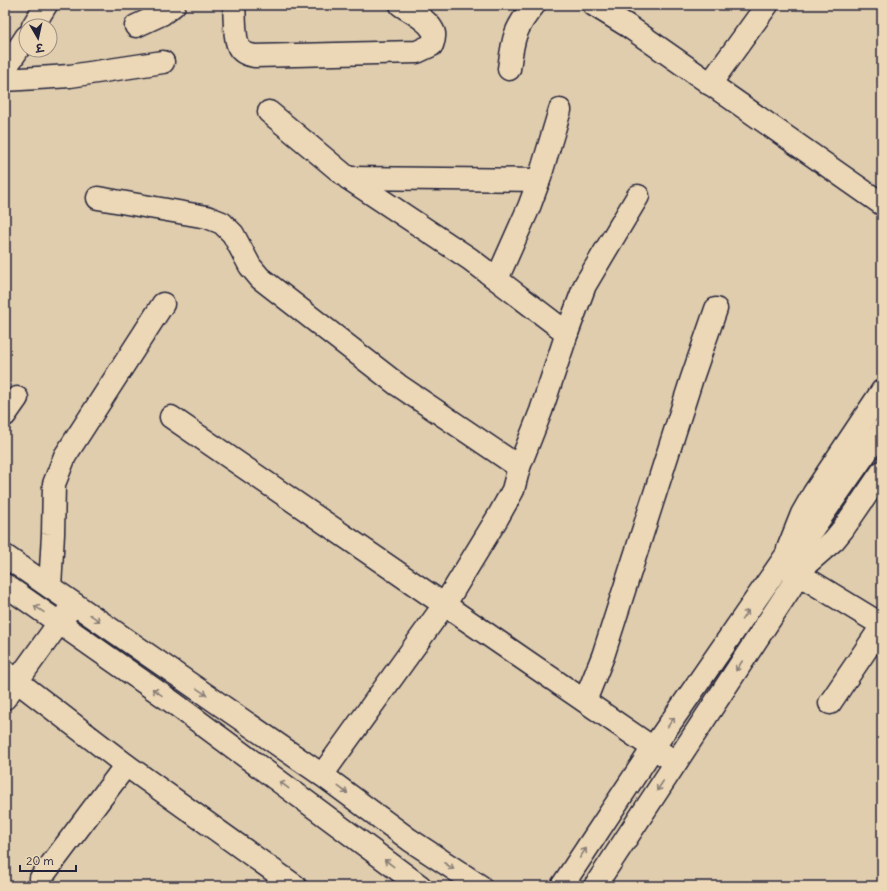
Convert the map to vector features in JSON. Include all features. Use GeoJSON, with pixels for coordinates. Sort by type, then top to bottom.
{"type":"FeatureCollection","features":[{"type":"Feature","properties":{"kind":"street"},"geometry":{"type":"LineString","coordinates":[[38,18],[46,5]]}},
{"type":"Feature","properties":{"kind":"street"},"geometry":{"type":"LineString","coordinates":[[136,26],[162,14],[174,5]]}},
{"type":"Feature","properties":{"kind":"street"},"geometry":{"type":"LineString","coordinates":[[234,5],[237,42],[240,50],[255,56],[417,52],[432,45],[435,37],[433,30],[426,23],[401,5]]}},
{"type":"Feature","properties":{"kind":"street"},"geometry":{"type":"LineString","coordinates":[[509,69],[516,30],[534,5]]}},
{"type":"Feature","properties":{"kind":"street"},"geometry":{"type":"LineString","coordinates":[[594,5],[628,26],[882,204]]}},
{"type":"Feature","properties":{"kind":"street"},"geometry":{"type":"LineString","coordinates":[[710,84],[767,5]]}},
{"type":"Feature","properties":{"kind":"street"},"geometry":{"type":"LineString","coordinates":[[5,69],[18,49]]}},
{"type":"Feature","properties":{"kind":"street"},"geometry":{"type":"LineString","coordinates":[[5,80],[70,76],[163,62]]}},
{"type":"Feature","properties":{"kind":"street"},"geometry":{"type":"LineString","coordinates":[[496,279],[529,207],[539,180],[560,110]]}},
{"type":"Feature","properties":{"kind":"street"},"geometry":{"type":"LineString","coordinates":[[269,112],[348,178],[470,259],[567,333]]}},
{"type":"Feature","properties":{"kind":"street"},"geometry":{"type":"LineString","coordinates":[[348,178],[539,180]]}},
{"type":"Feature","properties":{"kind":"street"},"geometry":{"type":"LineString","coordinates":[[322,775],[445,604],[513,490],[519,467],[541,411],[585,285],[638,196]]}},
{"type":"Feature","properties":{"kind":"street"},"geometry":{"type":"LineString","coordinates":[[98,198],[207,217],[222,223],[233,234],[250,266],[260,278],[398,385],[519,467]]}},
{"type":"Feature","properties":{"kind":"street"},"geometry":{"type":"LineString","coordinates":[[50,587],[54,484],[65,456],[163,304]]}},
{"type":"Feature","properties":{"kind":"street"},"geometry":{"type":"LineString","coordinates":[[585,701],[603,656],[692,378],[716,309]]}},
{"type":"Feature","properties":{"kind":"street"},"geometry":{"type":"LineString","coordinates":[[792,566],[800,520],[814,493],[882,391]]}},
{"type":"Feature","properties":{"kind":"street"},"geometry":{"type":"LineString","coordinates":[[5,415],[17,398]]}},
{"type":"Feature","properties":{"kind":"street"},"geometry":{"type":"LineString","coordinates":[[171,417],[653,748],[676,762]]}},
{"type":"Feature","properties":{"kind":"street"},"geometry":{"type":"LineString","coordinates":[[595,886],[676,762],[792,566],[809,534],[882,430]]}},
{"type":"Feature","properties":{"kind":"street"},"geometry":{"type":"LineString","coordinates":[[562,886],[653,748],[792,566],[834,540],[882,472]]}},
{"type":"Feature","properties":{"kind":"street"},"geometry":{"type":"LineString","coordinates":[[5,556],[322,775],[410,840],[480,886]]}},
{"type":"Feature","properties":{"kind":"street"},"geometry":{"type":"LineString","coordinates":[[792,566],[882,625],[830,703]]}},
{"type":"Feature","properties":{"kind":"street"},"geometry":{"type":"LineString","coordinates":[[5,585],[175,704],[420,886]]}},
{"type":"Feature","properties":{"kind":"street"},"geometry":{"type":"LineString","coordinates":[[74,604],[9,683],[295,886]]}},
{"type":"Feature","properties":{"kind":"street"},"geometry":{"type":"LineString","coordinates":[[43,883],[126,765]]}}]}
